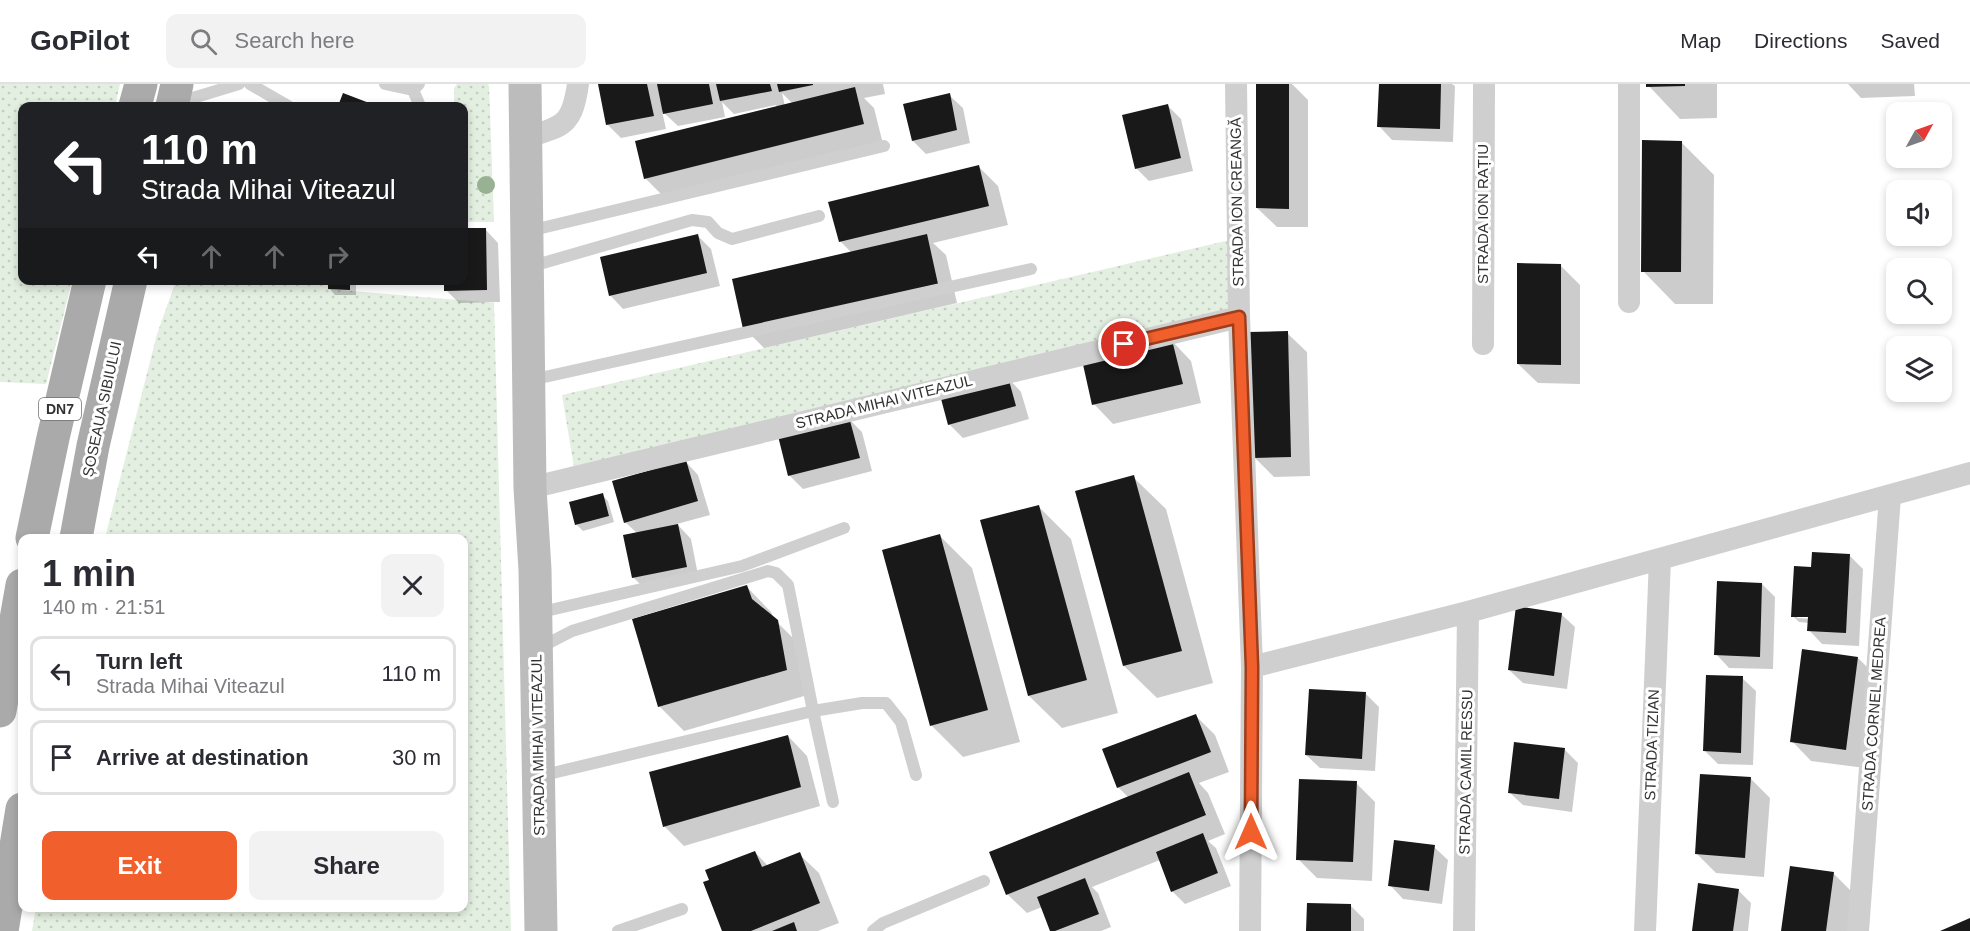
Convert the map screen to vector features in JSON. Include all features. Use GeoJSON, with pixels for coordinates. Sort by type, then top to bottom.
{"type":"FeatureCollection","features":[{"type":"Feature","properties":{"kind":"main road"},"geometry":{"type":"LineString","coordinates":[[136,102],[141,84]]}},
{"type":"Feature","properties":{"kind":"main road","name":"STRADA MIHAI VITEAZUL"},"geometry":{"type":"LineString","coordinates":[[525,84],[530,488],[536,613],[541,931]]}},
{"type":"Feature","properties":{"kind":"main road","name":"DN7"},"geometry":{"type":"LineString","coordinates":[[33,534],[89,285]]}},
{"type":"Feature","properties":{"kind":"main road","name":"ȘOSEAUA SIBIULUI"},"geometry":{"type":"LineString","coordinates":[[77,534],[93,446],[129,285]]}},
{"type":"Feature","properties":{"kind":"main road"},"geometry":{"type":"LineString","coordinates":[[0,711],[7,624],[18,595]]}},
{"type":"Feature","properties":{"kind":"main road"},"geometry":{"type":"LineString","coordinates":[[2,931],[18,833]]}},
{"type":"Feature","properties":{"kind":"street"},"geometry":{"type":"LineString","coordinates":[[527,137],[557,128],[566,121],[573,110],[578,84]]}},
{"type":"Feature","properties":{"kind":"street","name":"STRADA ION CREANGĂ"},"geometry":{"type":"LineString","coordinates":[[1236,84],[1239,317],[1252,667],[1247,930]]}},
{"type":"Feature","properties":{"kind":"street","name":"STRADA ION RAȚIU"},"geometry":{"type":"LineString","coordinates":[[1482,344],[1484,84]]}},
{"type":"Feature","properties":{"kind":"street"},"geometry":{"type":"LineString","coordinates":[[1629,84],[1629,302]]}},
{"type":"Feature","properties":{"kind":"street","name":"STRADA MIHAI VITEAZUL"},"geometry":{"type":"LineString","coordinates":[[530,488],[1239,317]]}},
{"type":"Feature","properties":{"kind":"street"},"geometry":{"type":"LineString","coordinates":[[1252,667],[1468,612],[1970,473]]}},
{"type":"Feature","properties":{"kind":"street","name":"STRADA CORNEL MEDREA"},"geometry":{"type":"LineString","coordinates":[[1858,931],[1890,496]]}},
{"type":"Feature","properties":{"kind":"street","name":"STRADA TIZIAN"},"geometry":{"type":"LineString","coordinates":[[1645,931],[1660,559]]}},
{"type":"Feature","properties":{"kind":"street","name":"STRADA CAMIL RESSU"},"geometry":{"type":"LineString","coordinates":[[1464,931],[1468,612]]}},
{"type":"Feature","properties":{"kind":"lane"},"geometry":{"type":"LineString","coordinates":[[174,98],[239,84]]}},
{"type":"Feature","properties":{"kind":"lane"},"geometry":{"type":"LineString","coordinates":[[250,84],[281,102]]}},
{"type":"Feature","properties":{"kind":"lane"},"geometry":{"type":"LineString","coordinates":[[385,84],[416,87],[419,102]]}},
{"type":"Feature","properties":{"kind":"lane"},"geometry":{"type":"LineString","coordinates":[[528,232],[884,146]]}},
{"type":"Feature","properties":{"kind":"lane"},"geometry":{"type":"LineString","coordinates":[[528,267],[692,220],[708,222],[718,233],[732,239],[819,216]]}},
{"type":"Feature","properties":{"kind":"lane"},"geometry":{"type":"LineString","coordinates":[[529,380],[1031,269]]}},
{"type":"Feature","properties":{"kind":"lane"},"geometry":{"type":"LineString","coordinates":[[536,613],[742,566],[844,528]]}},
{"type":"Feature","properties":{"kind":"lane"},"geometry":{"type":"LineString","coordinates":[[536,650],[572,631],[768,571],[776,573],[788,585],[833,802]]}},
{"type":"Feature","properties":{"kind":"lane"},"geometry":{"type":"LineString","coordinates":[[539,776],[813,711],[862,703],[886,703],[902,722],[916,775]]}},
{"type":"Feature","properties":{"kind":"lane"},"geometry":{"type":"LineString","coordinates":[[873,931],[883,923],[984,881]]}},
{"type":"Feature","properties":{"kind":"lane"},"geometry":{"type":"LineString","coordinates":[[618,931],[682,909]]}},
{"type":"Feature","properties":{"kind":"green space"},"geometry":{"type":"Polygon","coordinates":[[[0,84],[120,84],[116,102],[18,102],[18,285],[71,285],[46,384],[0,382],[0,84]]]}},
{"type":"Feature","properties":{"kind":"green space"},"geometry":{"type":"Polygon","coordinates":[[[457,84],[488,84],[489,86],[494,222],[468,222],[468,102],[454,102],[454,88],[457,84]]]}},
{"type":"Feature","properties":{"kind":"green space"},"geometry":{"type":"Polygon","coordinates":[[[1230,240],[1231,309],[575,473],[562,395],[1230,240]]]}},
{"type":"Feature","properties":{"kind":"green space"},"geometry":{"type":"Polygon","coordinates":[[[175,285],[328,285],[328,289],[494,303],[511,931],[32,931],[35,912],[468,912],[468,534],[106,534],[157,334],[175,285]]]}},
{"type":"Feature","properties":{"kind":"building"},"geometry":{"type":"Polygon","coordinates":[[[598,84],[647,84],[654,116],[606,125],[598,84]]]}},
{"type":"Feature","properties":{"kind":"building"},"geometry":{"type":"Polygon","coordinates":[[[657,84],[709,84],[713,104],[663,114],[657,84]]]}},
{"type":"Feature","properties":{"kind":"building"},"geometry":{"type":"Polygon","coordinates":[[[716,84],[770,84],[772,91],[720,101],[716,84]]]}},
{"type":"Feature","properties":{"kind":"building"},"geometry":{"type":"Polygon","coordinates":[[[777,84],[813,84],[813,85],[779,92],[777,84]]]}},
{"type":"Feature","properties":{"kind":"building"},"geometry":{"type":"Polygon","coordinates":[[[1256,84],[1289,84],[1289,209],[1256,208],[1256,84]]]}},
{"type":"Feature","properties":{"kind":"building"},"geometry":{"type":"Polygon","coordinates":[[[1379,84],[1441,84],[1440,129],[1377,127],[1379,84]]]}},
{"type":"Feature","properties":{"kind":"building"},"geometry":{"type":"Polygon","coordinates":[[[1646,84],[1685,84],[1685,86],[1646,87],[1646,84]]]}},
{"type":"Feature","properties":{"kind":"building"},"geometry":{"type":"Polygon","coordinates":[[[855,87],[864,124],[644,179],[635,141],[855,87]]]}},
{"type":"Feature","properties":{"kind":"building"},"geometry":{"type":"Polygon","coordinates":[[[343,93],[367,102],[340,102],[343,93]]]}},
{"type":"Feature","properties":{"kind":"building"},"geometry":{"type":"Polygon","coordinates":[[[950,93],[957,130],[912,141],[903,104],[950,93]]]}},
{"type":"Feature","properties":{"kind":"building"},"geometry":{"type":"Polygon","coordinates":[[[1168,104],[1181,158],[1135,169],[1122,115],[1168,104]]]}},
{"type":"Feature","properties":{"kind":"building"},"geometry":{"type":"Polygon","coordinates":[[[1642,140],[1682,141],[1681,272],[1641,272],[1642,140]]]}},
{"type":"Feature","properties":{"kind":"building"},"geometry":{"type":"Polygon","coordinates":[[[979,165],[989,206],[839,242],[828,202],[979,165]]]}},
{"type":"Feature","properties":{"kind":"building"},"geometry":{"type":"Polygon","coordinates":[[[468,228],[486,228],[487,290],[444,291],[444,285],[468,285],[468,228]]]}},
{"type":"Feature","properties":{"kind":"building"},"geometry":{"type":"Polygon","coordinates":[[[698,234],[707,273],[609,296],[600,257],[698,234]]]}},
{"type":"Feature","properties":{"kind":"building"},"geometry":{"type":"Polygon","coordinates":[[[927,234],[938,284],[743,329],[732,279],[927,234]]]}},
{"type":"Feature","properties":{"kind":"building"},"geometry":{"type":"Polygon","coordinates":[[[1517,263],[1561,264],[1561,365],[1517,364],[1517,263]]]}},
{"type":"Feature","properties":{"kind":"building"},"geometry":{"type":"Polygon","coordinates":[[[328,285],[350,285],[350,290],[328,289],[328,285]]]}},
{"type":"Feature","properties":{"kind":"building"},"geometry":{"type":"Polygon","coordinates":[[[1288,331],[1291,457],[1253,458],[1249,332],[1288,331]]]}},
{"type":"Feature","properties":{"kind":"building"},"geometry":{"type":"Polygon","coordinates":[[[1172,340],[1183,384],[1092,405],[1082,360],[1172,340]]]}},
{"type":"Feature","properties":{"kind":"building"},"geometry":{"type":"Polygon","coordinates":[[[1008,377],[1016,406],[948,425],[940,395],[1008,377]]]}},
{"type":"Feature","properties":{"kind":"building"},"geometry":{"type":"Polygon","coordinates":[[[849,417],[860,458],[788,476],[778,436],[849,417]]]}},
{"type":"Feature","properties":{"kind":"building"},"geometry":{"type":"Polygon","coordinates":[[[686,460],[698,501],[624,523],[612,481],[686,460]]]}},
{"type":"Feature","properties":{"kind":"building"},"geometry":{"type":"Polygon","coordinates":[[[1134,475],[1182,651],[1123,666],[1075,491],[1134,475]]]}},
{"type":"Feature","properties":{"kind":"building"},"geometry":{"type":"Polygon","coordinates":[[[603,493],[609,516],[575,525],[569,502],[603,493]]]}},
{"type":"Feature","properties":{"kind":"building"},"geometry":{"type":"Polygon","coordinates":[[[1039,505],[1087,680],[1028,696],[980,520],[1039,505]]]}},
{"type":"Feature","properties":{"kind":"building"},"geometry":{"type":"Polygon","coordinates":[[[678,524],[687,567],[632,578],[623,535],[678,524]]]}},
{"type":"Feature","properties":{"kind":"building"},"geometry":{"type":"Polygon","coordinates":[[[940,534],[988,710],[930,726],[882,550],[940,534]]]}},
{"type":"Feature","properties":{"kind":"building"},"geometry":{"type":"Polygon","coordinates":[[[1812,552],[1850,554],[1846,633],[1807,631],[1808,617],[1791,617],[1794,566],[1811,567],[1812,552]]]}},
{"type":"Feature","properties":{"kind":"building"},"geometry":{"type":"Polygon","coordinates":[[[1717,581],[1762,583],[1760,657],[1714,655],[1717,581]]]}},
{"type":"Feature","properties":{"kind":"building"},"geometry":{"type":"Polygon","coordinates":[[[747,585],[752,599],[778,620],[787,670],[658,707],[632,619],[747,585]]]}},
{"type":"Feature","properties":{"kind":"building"},"geometry":{"type":"Polygon","coordinates":[[[1516,606],[1562,613],[1554,676],[1508,670],[1516,606]]]}},
{"type":"Feature","properties":{"kind":"building"},"geometry":{"type":"Polygon","coordinates":[[[1802,649],[1858,657],[1846,750],[1790,742],[1802,649]]]}},
{"type":"Feature","properties":{"kind":"building"},"geometry":{"type":"Polygon","coordinates":[[[1706,675],[1743,676],[1741,753],[1703,751],[1706,675]]]}},
{"type":"Feature","properties":{"kind":"building"},"geometry":{"type":"Polygon","coordinates":[[[1309,689],[1366,692],[1362,759],[1305,755],[1309,689]]]}},
{"type":"Feature","properties":{"kind":"building"},"geometry":{"type":"Polygon","coordinates":[[[1196,714],[1211,752],[1117,788],[1102,749],[1196,714]]]}},
{"type":"Feature","properties":{"kind":"building"},"geometry":{"type":"Polygon","coordinates":[[[788,735],[801,787],[663,827],[649,772],[788,735]]]}},
{"type":"Feature","properties":{"kind":"building"},"geometry":{"type":"Polygon","coordinates":[[[1514,742],[1565,748],[1559,799],[1508,793],[1514,742]]]}},
{"type":"Feature","properties":{"kind":"building"},"geometry":{"type":"Polygon","coordinates":[[[1189,772],[1206,815],[1006,895],[989,852],[1189,772]]]}},
{"type":"Feature","properties":{"kind":"building"},"geometry":{"type":"Polygon","coordinates":[[[1700,774],[1751,777],[1745,858],[1695,854],[1700,774]]]}},
{"type":"Feature","properties":{"kind":"building"},"geometry":{"type":"Polygon","coordinates":[[[1299,779],[1357,781],[1353,862],[1296,860],[1299,779]]]}},
{"type":"Feature","properties":{"kind":"building"},"geometry":{"type":"Polygon","coordinates":[[[1203,833],[1218,873],[1171,892],[1156,852],[1203,833]]]}},
{"type":"Feature","properties":{"kind":"building"},"geometry":{"type":"Polygon","coordinates":[[[1394,840],[1435,845],[1429,891],[1388,886],[1394,840]]]}},
{"type":"Feature","properties":{"kind":"building"},"geometry":{"type":"Polygon","coordinates":[[[755,851],[762,867],[800,852],[820,903],[751,931],[722,931],[703,882],[709,880],[705,870],[755,851]]]}},
{"type":"Feature","properties":{"kind":"building"},"geometry":{"type":"Polygon","coordinates":[[[1790,866],[1834,872],[1826,931],[1781,931],[1790,866]]]}},
{"type":"Feature","properties":{"kind":"building"},"geometry":{"type":"Polygon","coordinates":[[[1085,878],[1099,914],[1050,931],[1037,897],[1085,878]]]}},
{"type":"Feature","properties":{"kind":"building"},"geometry":{"type":"Polygon","coordinates":[[[1698,883],[1739,889],[1733,931],[1692,931],[1698,883]]]}},
{"type":"Feature","properties":{"kind":"building"},"geometry":{"type":"Polygon","coordinates":[[[1307,903],[1351,904],[1351,931],[1306,931],[1307,903]]]}},
{"type":"Feature","properties":{"kind":"building"},"geometry":{"type":"Polygon","coordinates":[[[1970,918],[1970,931],[1940,931],[1970,918]]]}},
{"type":"Feature","properties":{"kind":"building"},"geometry":{"type":"Polygon","coordinates":[[[794,922],[797,931],[772,931],[794,922]]]}},
{"type":"Feature","properties":{"kind":"route"},"geometry":{"type":"LineString","coordinates":[[1124,344],[1239,317],[1252,667],[1251,832]]}}]}
